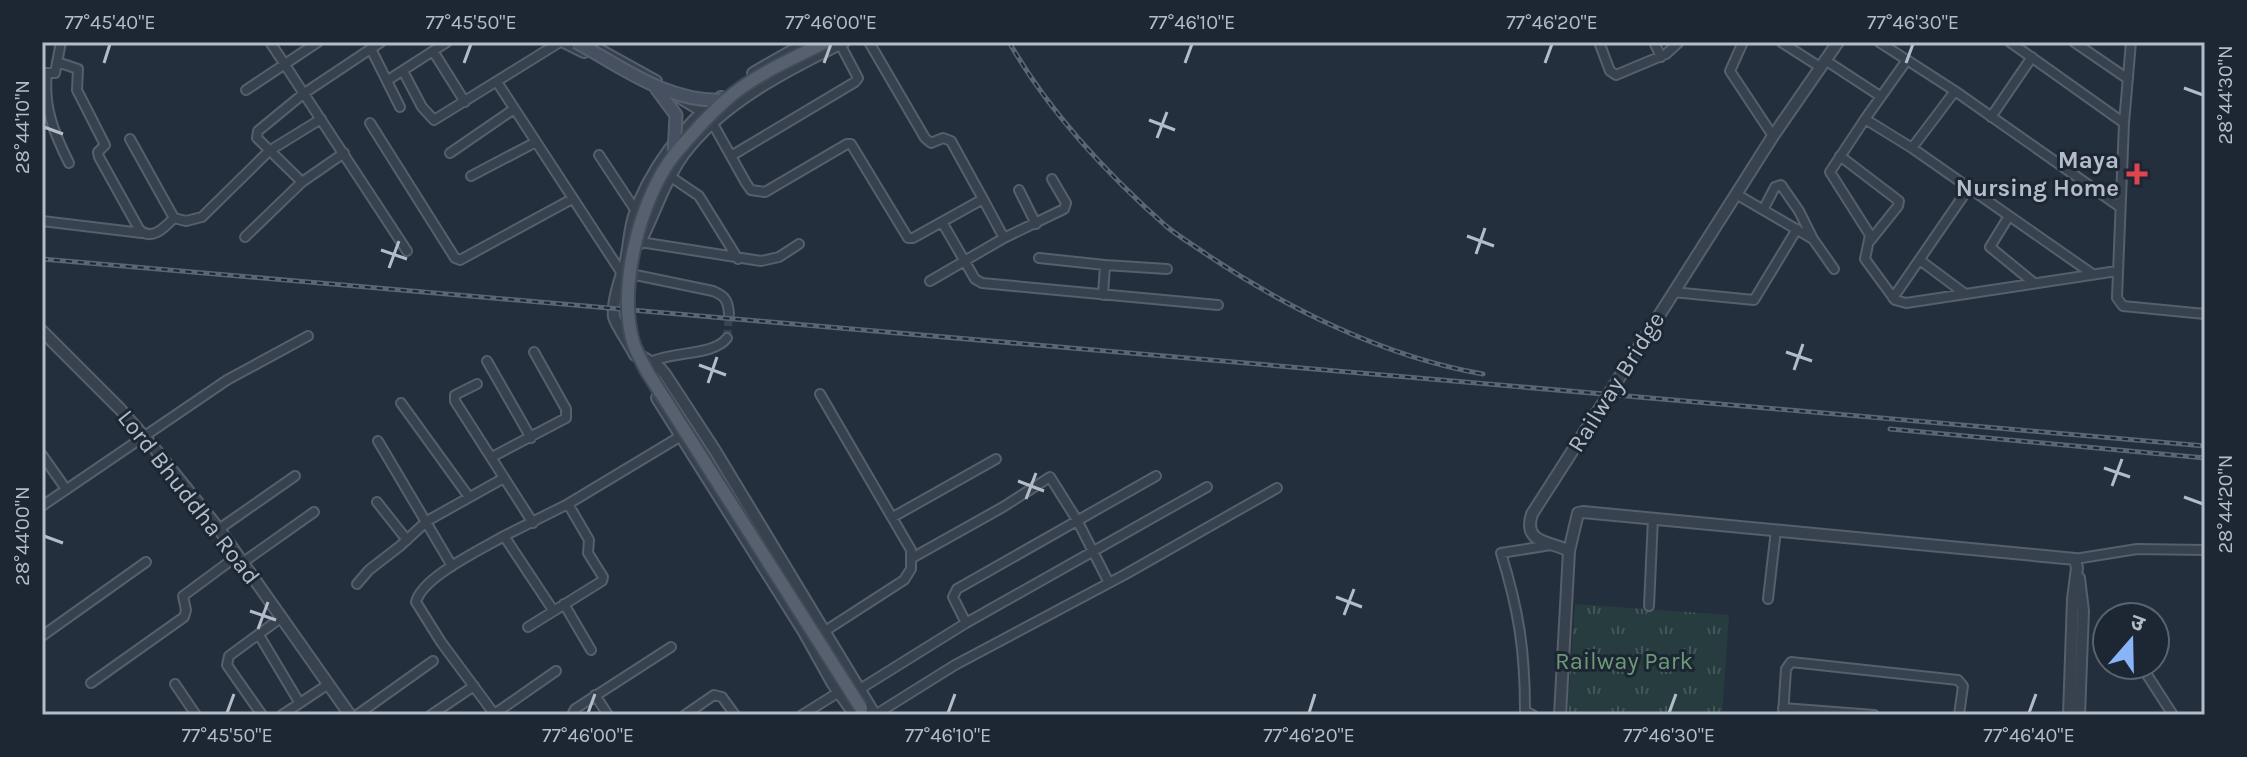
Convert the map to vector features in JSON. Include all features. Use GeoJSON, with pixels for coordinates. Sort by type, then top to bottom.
{"type":"FeatureCollection","features":[{"type":"Feature","properties":{"kind":"main road"},"geometry":{"type":"LineString","coordinates":[[576,42],[656,87],[683,96],[726,100]]}},
{"type":"Feature","properties":{"kind":"main road"},"geometry":{"type":"LineString","coordinates":[[826,42],[773,68],[726,100],[674,155],[660,179],[636,236],[628,279],[629,325],[648,373],[858,712]]}},
{"type":"Feature","properties":{"kind":"main road"},"geometry":{"type":"LineString","coordinates":[[656,87],[676,115],[674,155]]}},
{"type":"Feature","properties":{"kind":"street"},"geometry":{"type":"LineString","coordinates":[[61,42],[55,73],[44,73],[45,103],[69,163]]}},
{"type":"Feature","properties":{"kind":"street"},"geometry":{"type":"LineString","coordinates":[[270,42],[407,251]]}},
{"type":"Feature","properties":{"kind":"street"},"geometry":{"type":"LineString","coordinates":[[246,90],[318,42]]}},
{"type":"Feature","properties":{"kind":"street"},"geometry":{"type":"LineString","coordinates":[[302,182],[257,138],[259,129],[303,94],[381,42]]}},
{"type":"Feature","properties":{"kind":"street"},"geometry":{"type":"LineString","coordinates":[[388,80],[447,42]]}},
{"type":"Feature","properties":{"kind":"street"},"geometry":{"type":"LineString","coordinates":[[403,71],[432,120],[440,118],[562,42],[628,74],[649,88],[678,113],[698,139]]}},
{"type":"Feature","properties":{"kind":"street"},"geometry":{"type":"LineString","coordinates":[[584,42],[638,70],[705,112],[715,122],[751,190],[765,192],[851,144],[905,235],[913,238],[983,199]]}},
{"type":"Feature","properties":{"kind":"street"},"geometry":{"type":"LineString","coordinates":[[807,42],[748,76],[705,112],[654,173],[627,238],[614,317],[615,314],[616,324],[634,352],[642,373],[839,692],[858,712]]}},
{"type":"Feature","properties":{"kind":"street"},"geometry":{"type":"LineString","coordinates":[[869,42],[925,138],[931,143],[943,138],[951,141],[1004,238]]}},
{"type":"Feature","properties":{"kind":"street"},"geometry":{"type":"LineString","coordinates":[[1599,42],[1614,75],[1661,57],[1679,42]]}},
{"type":"Feature","properties":{"kind":"street"},"geometry":{"type":"LineString","coordinates":[[1654,42],[1661,57]]}},
{"type":"Feature","properties":{"kind":"street"},"geometry":{"type":"LineString","coordinates":[[1743,42],[1730,71],[1773,136]]}},
{"type":"Feature","properties":{"kind":"street"},"geometry":{"type":"LineString","coordinates":[[1781,42],[1880,96]]}},
{"type":"Feature","properties":{"kind":"street","name":"Railway Bridge"},"geometry":{"type":"LineString","coordinates":[[1552,545],[1533,535],[1528,524],[1532,514],[1773,136],[1838,42]]}},
{"type":"Feature","properties":{"kind":"street"},"geometry":{"type":"LineString","coordinates":[[1879,42],[1955,91],[2120,207]]}},
{"type":"Feature","properties":{"kind":"street"},"geometry":{"type":"LineString","coordinates":[[2011,42],[2124,123]]}},
{"type":"Feature","properties":{"kind":"street"},"geometry":{"type":"LineString","coordinates":[[2074,42],[2128,79]]}},
{"type":"Feature","properties":{"kind":"street"},"geometry":{"type":"LineString","coordinates":[[2131,42],[2124,123],[2117,298],[2123,306],[2205,314]]}},
{"type":"Feature","properties":{"kind":"street"},"geometry":{"type":"LineString","coordinates":[[624,267],[640,242],[683,155],[698,139],[750,94],[842,43],[858,78],[855,82],[731,156]]}},
{"type":"Feature","properties":{"kind":"street"},"geometry":{"type":"LineString","coordinates":[[371,49],[400,107]]}},
{"type":"Feature","properties":{"kind":"street"},"geometry":{"type":"LineString","coordinates":[[433,51],[465,102]]}},
{"type":"Feature","properties":{"kind":"street"},"geometry":{"type":"LineString","coordinates":[[1991,117],[2032,57]]}},
{"type":"Feature","properties":{"kind":"street"},"geometry":{"type":"LineString","coordinates":[[1907,60],[1831,169],[1831,176],[1870,235],[1865,259],[1893,298],[1899,303],[1906,303],[2117,271]]}},
{"type":"Feature","properties":{"kind":"street"},"geometry":{"type":"LineString","coordinates":[[57,62],[78,69],[77,90],[105,145],[98,152],[99,157],[142,233]]}},
{"type":"Feature","properties":{"kind":"street"},"geometry":{"type":"LineString","coordinates":[[497,82],[572,199],[624,267],[713,291],[724,296],[729,314]]}},
{"type":"Feature","properties":{"kind":"street"},"geometry":{"type":"LineString","coordinates":[[1912,148],[1955,91]]}},
{"type":"Feature","properties":{"kind":"street"},"geometry":{"type":"LineString","coordinates":[[450,153],[514,109]]}},
{"type":"Feature","properties":{"kind":"street"},"geometry":{"type":"LineString","coordinates":[[130,139],[174,218],[186,221],[202,217],[269,151],[321,119]]}},
{"type":"Feature","properties":{"kind":"street"},"geometry":{"type":"LineString","coordinates":[[1865,119],[1912,148],[2091,273]]}},
{"type":"Feature","properties":{"kind":"street"},"geometry":{"type":"LineString","coordinates":[[370,123],[455,258],[460,260],[572,199]]}},
{"type":"Feature","properties":{"kind":"street"},"geometry":{"type":"LineString","coordinates":[[471,176],[536,142]]}},
{"type":"Feature","properties":{"kind":"street"},"geometry":{"type":"LineString","coordinates":[[245,237],[302,182],[344,153]]}},
{"type":"Feature","properties":{"kind":"street"},"geometry":{"type":"LineString","coordinates":[[599,155],[636,211]]}},
{"type":"Feature","properties":{"kind":"street"},"geometry":{"type":"LineString","coordinates":[[1840,156],[1899,201],[1870,241]]}},
{"type":"Feature","properties":{"kind":"street"},"geometry":{"type":"LineString","coordinates":[[671,177],[699,196],[738,259]]}},
{"type":"Feature","properties":{"kind":"street"},"geometry":{"type":"LineString","coordinates":[[930,281],[1004,238],[1059,213],[1066,207],[1052,179]]}},
{"type":"Feature","properties":{"kind":"street"},"geometry":{"type":"LineString","coordinates":[[1763,210],[1775,187],[1781,185],[1834,269]]}},
{"type":"Feature","properties":{"kind":"street"},"geometry":{"type":"LineString","coordinates":[[1893,298],[1968,189]]}},
{"type":"Feature","properties":{"kind":"street"},"geometry":{"type":"LineString","coordinates":[[1019,190],[1036,224]]}},
{"type":"Feature","properties":{"kind":"street"},"geometry":{"type":"LineString","coordinates":[[1736,194],[1813,239]]}},
{"type":"Feature","properties":{"kind":"street"},"geometry":{"type":"LineString","coordinates":[[2009,216],[1990,247],[2034,283]]}},
{"type":"Feature","properties":{"kind":"street"},"geometry":{"type":"LineString","coordinates":[[42,221],[153,235],[174,218]]}},
{"type":"Feature","properties":{"kind":"street"},"geometry":{"type":"LineString","coordinates":[[942,222],[975,279],[982,283],[1218,305]]}},
{"type":"Feature","properties":{"kind":"street"},"geometry":{"type":"LineString","coordinates":[[1673,292],[1754,300],[1797,229]]}},
{"type":"Feature","properties":{"kind":"street"},"geometry":{"type":"LineString","coordinates":[[640,242],[738,259],[769,260],[790,252],[799,244]]}},
{"type":"Feature","properties":{"kind":"street"},"geometry":{"type":"LineString","coordinates":[[1039,258],[1167,269]]}},
{"type":"Feature","properties":{"kind":"street"},"geometry":{"type":"LineString","coordinates":[[1921,261],[1964,293]]}},
{"type":"Feature","properties":{"kind":"street"},"geometry":{"type":"LineString","coordinates":[[1103,295],[1105,265]]}},
{"type":"Feature","properties":{"kind":"street","name":"Lord Bhuddha Road"},"geometry":{"type":"LineString","coordinates":[[42,331],[120,409],[219,529],[350,715]]}},
{"type":"Feature","properties":{"kind":"street"},"geometry":{"type":"LineString","coordinates":[[42,506],[227,380],[308,336]]}},
{"type":"Feature","properties":{"kind":"street"},"geometry":{"type":"LineString","coordinates":[[651,362],[673,353],[718,347],[727,338]]}},
{"type":"Feature","properties":{"kind":"street"},"geometry":{"type":"LineString","coordinates":[[492,457],[563,422],[567,414],[534,352]]}},
{"type":"Feature","properties":{"kind":"street"},"geometry":{"type":"LineString","coordinates":[[634,352],[665,374],[875,715],[955,665],[1277,488]]}},
{"type":"Feature","properties":{"kind":"street"},"geometry":{"type":"LineString","coordinates":[[487,361],[531,438]]}},
{"type":"Feature","properties":{"kind":"street"},"geometry":{"type":"LineString","coordinates":[[477,384],[454,398],[533,523]]}},
{"type":"Feature","properties":{"kind":"street"},"geometry":{"type":"LineString","coordinates":[[820,394],[893,517],[911,550],[912,558],[904,580],[825,631]]}},
{"type":"Feature","properties":{"kind":"street"},"geometry":{"type":"LineString","coordinates":[[401,403],[469,497]]}},
{"type":"Feature","properties":{"kind":"street"},"geometry":{"type":"LineString","coordinates":[[556,671],[494,715],[416,602],[420,593],[452,566],[568,504],[681,436]]}},
{"type":"Feature","properties":{"kind":"street"},"geometry":{"type":"LineString","coordinates":[[378,441],[452,566]]}},
{"type":"Feature","properties":{"kind":"street"},"geometry":{"type":"LineString","coordinates":[[42,455],[66,489]]}},
{"type":"Feature","properties":{"kind":"street"},"geometry":{"type":"LineString","coordinates":[[893,517],[996,459]]}},
{"type":"Feature","properties":{"kind":"street"},"geometry":{"type":"LineString","coordinates":[[219,529],[295,476]]}},
{"type":"Feature","properties":{"kind":"street"},"geometry":{"type":"LineString","coordinates":[[966,623],[953,597],[957,589],[1156,476]]}},
{"type":"Feature","properties":{"kind":"street"},"geometry":{"type":"LineString","coordinates":[[912,558],[1050,477],[1077,520],[1109,583]]}},
{"type":"Feature","properties":{"kind":"street"},"geometry":{"type":"LineString","coordinates":[[357,584],[427,521],[504,478]]}},
{"type":"Feature","properties":{"kind":"street"},"geometry":{"type":"LineString","coordinates":[[860,689],[966,623],[1207,487]]}},
{"type":"Feature","properties":{"kind":"street"},"geometry":{"type":"LineString","coordinates":[[377,502],[407,540]]}},
{"type":"Feature","properties":{"kind":"street"},"geometry":{"type":"LineString","coordinates":[[528,627],[603,579],[588,553],[589,540],[568,504]]}},
{"type":"Feature","properties":{"kind":"street"},"geometry":{"type":"LineString","coordinates":[[91,683],[184,617],[183,596],[314,512]]}},
{"type":"Feature","properties":{"kind":"street"},"geometry":{"type":"LineString","coordinates":[[1560,715],[1569,551],[1578,513],[1776,530],[2076,563],[2137,549],[2205,550]]}},
{"type":"Feature","properties":{"kind":"street"},"geometry":{"type":"LineString","coordinates":[[1649,606],[1653,518]]}},
{"type":"Feature","properties":{"kind":"street"},"geometry":{"type":"LineString","coordinates":[[1768,599],[1776,530]]}},
{"type":"Feature","properties":{"kind":"street"},"geometry":{"type":"LineString","coordinates":[[504,536],[553,610]]}},
{"type":"Feature","properties":{"kind":"street"},"geometry":{"type":"LineString","coordinates":[[1533,715],[1525,711],[1523,637],[1501,553],[1552,545],[1569,551]]}},
{"type":"Feature","properties":{"kind":"street"},"geometry":{"type":"LineString","coordinates":[[42,636],[146,562]]}},
{"type":"Feature","properties":{"kind":"street"},"geometry":{"type":"LineString","coordinates":[[2069,715],[2076,563]]}},
{"type":"Feature","properties":{"kind":"street"},"geometry":{"type":"LineString","coordinates":[[2076,563],[2083,611],[2079,715]]}},
{"type":"Feature","properties":{"kind":"street"},"geometry":{"type":"LineString","coordinates":[[564,604],[591,650]]}},
{"type":"Feature","properties":{"kind":"street"},"geometry":{"type":"LineString","coordinates":[[262,715],[226,662],[229,656],[282,617]]}},
{"type":"Feature","properties":{"kind":"street"},"geometry":{"type":"LineString","coordinates":[[259,635],[299,702]]}},
{"type":"Feature","properties":{"kind":"street"},"geometry":{"type":"LineString","coordinates":[[572,715],[575,709],[595,695],[671,647]]}},
{"type":"Feature","properties":{"kind":"street"},"geometry":{"type":"LineString","coordinates":[[357,715],[433,661]]}},
{"type":"Feature","properties":{"kind":"street"},"geometry":{"type":"LineString","coordinates":[[1874,715],[1783,711],[1787,665],[1791,662],[1958,680],[1963,686],[1959,715]]}},
{"type":"Feature","properties":{"kind":"street"},"geometry":{"type":"LineString","coordinates":[[2151,681],[2173,715]]}},
{"type":"Feature","properties":{"kind":"street"},"geometry":{"type":"LineString","coordinates":[[175,684],[196,715]]}},
{"type":"Feature","properties":{"kind":"street"},"geometry":{"type":"LineString","coordinates":[[282,715],[327,685]]}},
{"type":"Feature","properties":{"kind":"street"},"geometry":{"type":"LineString","coordinates":[[431,715],[474,686]]}},
{"type":"Feature","properties":{"kind":"street"},"geometry":{"type":"LineString","coordinates":[[802,715],[839,692]]}},
{"type":"Feature","properties":{"kind":"street"},"geometry":{"type":"LineString","coordinates":[[595,695],[608,715]]}},
{"type":"Feature","properties":{"kind":"street"},"geometry":{"type":"LineString","coordinates":[[685,715],[718,695],[735,715]]}},
{"type":"Feature","properties":{"kind":"green space","name":"Railway Park"},"geometry":{"type":"Polygon","coordinates":[[[1575,604],[1729,615],[1722,715],[1567,715],[1575,604]]]}},
{"type":"Feature","properties":{"kind":"tunnel"},"geometry":{"type":"LineString","coordinates":[[727,338],[729,314]]}},
{"type":"Feature","properties":{"kind":"railway"},"geometry":{"type":"LineString","coordinates":[[1009,42],[1042,93],[1080,140],[1122,185],[1181,237],[1270,294],[1338,328],[1410,356],[1483,374]]}},
{"type":"Feature","properties":{"kind":"railway"},"geometry":{"type":"LineString","coordinates":[[42,259],[2205,446]]}},
{"type":"Feature","properties":{"kind":"railway"},"geometry":{"type":"LineString","coordinates":[[1890,429],[2205,458]]}},
{"type":"Feature","properties":{"kind":"place","name":"Maya Nursing Home"},"geometry":{"type":"Point","coordinates":[2137,174]}}]}
